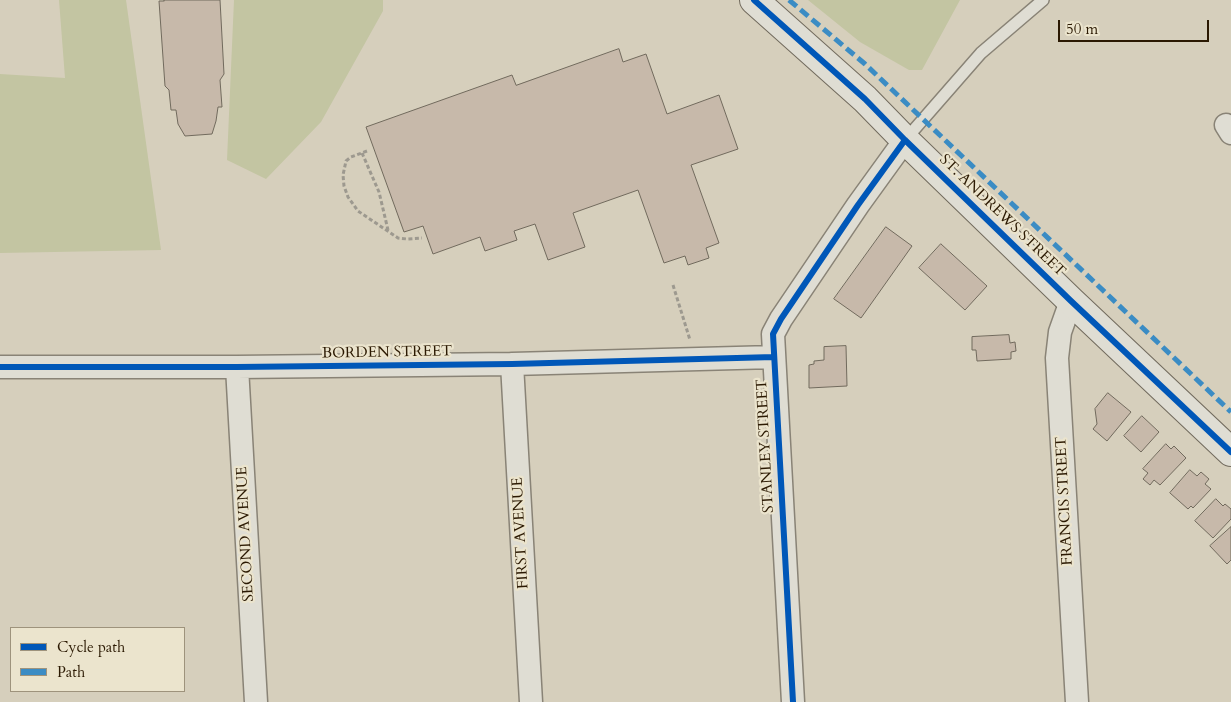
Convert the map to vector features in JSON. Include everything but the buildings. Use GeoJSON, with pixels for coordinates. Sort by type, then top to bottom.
{"type":"FeatureCollection","features":[{"type":"Feature","properties":{"kind":"main road","name":"ST. ANDREWS STREET"},"geometry":{"type":"LineString","coordinates":[[754,0],[865,98],[905,140],[1071,301],[1231,452]]}},
{"type":"Feature","properties":{"kind":"street","name":"STANLEY STREET"},"geometry":{"type":"LineString","coordinates":[[793,702],[773,334],[858,205],[905,140]]}},
{"type":"Feature","properties":{"kind":"street","name":"FRANCIS STREET"},"geometry":{"type":"LineString","coordinates":[[1071,301],[1060,332],[1057,358],[1077,702]]}},
{"type":"Feature","properties":{"kind":"street","name":"BORDEN STREET"},"geometry":{"type":"LineString","coordinates":[[0,367],[512,364],[774,357]]}},
{"type":"Feature","properties":{"kind":"street","name":"FIRST AVENUE"},"geometry":{"type":"LineString","coordinates":[[512,364],[530,702]]}},
{"type":"Feature","properties":{"kind":"street","name":"SECOND AVENUE"},"geometry":{"type":"LineString","coordinates":[[237,367],[256,702]]}},
{"type":"Feature","properties":{"kind":"lane"},"geometry":{"type":"LineString","coordinates":[[905,140],[981,53],[1043,0]]}},
{"type":"Feature","properties":{"kind":"path"},"geometry":{"type":"LineString","coordinates":[[367,151],[346,161],[343,175],[348,197],[358,211],[398,238],[422,238]]}},
{"type":"Feature","properties":{"kind":"path"},"geometry":{"type":"LineString","coordinates":[[362,153],[380,192],[388,231]]}},
{"type":"Feature","properties":{"kind":"path"},"geometry":{"type":"LineString","coordinates":[[673,285],[691,343]]}},
{"type":"Feature","properties":{"kind":"green space"},"geometry":{"type":"Polygon","coordinates":[[[59,0],[126,0],[161,250],[0,253],[0,74],[65,78],[59,0]]]}},
{"type":"Feature","properties":{"kind":"green space"},"geometry":{"type":"Polygon","coordinates":[[[234,0],[383,0],[383,11],[321,122],[266,179],[227,160],[234,0]]]}},
{"type":"Feature","properties":{"kind":"green space"},"geometry":{"type":"Polygon","coordinates":[[[808,0],[960,0],[922,70],[909,70],[860,42],[808,0]]]}},
{"type":"Feature","properties":{"kind":"marked path"},"geometry":{"type":"LineString","coordinates":[[789,0],[865,64],[1231,412]]}},
{"type":"Feature","properties":{"kind":"cycle path"},"geometry":{"type":"LineString","coordinates":[[754,0],[865,99],[1071,301],[1231,452]]}},
{"type":"Feature","properties":{"kind":"cycle path"},"geometry":{"type":"LineString","coordinates":[[793,702],[773,334],[781,319],[858,205],[905,140]]}},
{"type":"Feature","properties":{"kind":"cycle path"},"geometry":{"type":"LineString","coordinates":[[0,367],[512,364],[774,357]]}}]}
